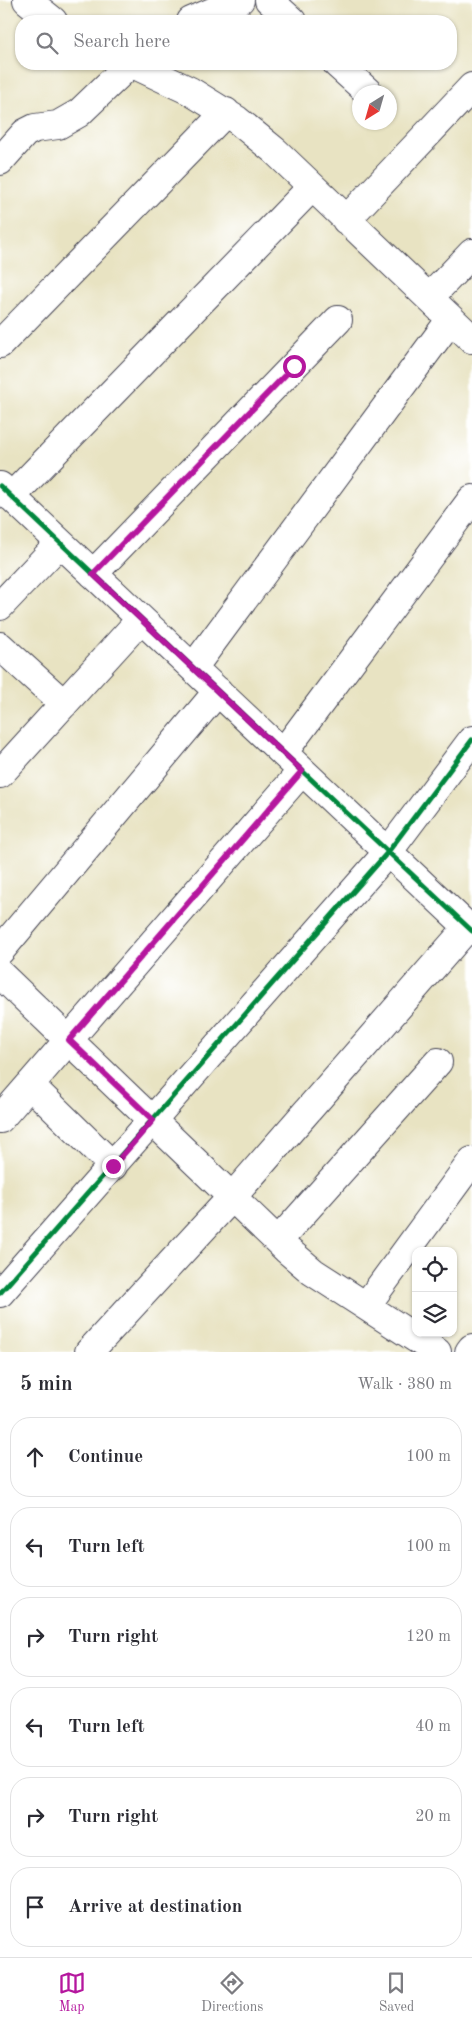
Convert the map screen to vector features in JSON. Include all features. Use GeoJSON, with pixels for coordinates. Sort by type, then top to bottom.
{"type":"FeatureCollection","features":[{"type":"Feature","properties":{"kind":"street"},"geometry":{"type":"LineString","coordinates":[[205,15],[240,0]]}},
{"type":"Feature","properties":{"kind":"street"},"geometry":{"type":"LineString","coordinates":[[269,0],[285,15]]}},
{"type":"Feature","properties":{"kind":"street"},"geometry":{"type":"LineString","coordinates":[[0,161],[25,133],[35,128],[68,119],[124,70]]}},
{"type":"Feature","properties":{"kind":"street"},"geometry":{"type":"LineString","coordinates":[[144,70],[190,91],[226,112],[275,151],[472,339]]}},
{"type":"Feature","properties":{"kind":"street"},"geometry":{"type":"LineString","coordinates":[[344,70],[360,85]]}},
{"type":"Feature","properties":{"kind":"street"},"geometry":{"type":"LineString","coordinates":[[346,220],[472,87]]}},
{"type":"Feature","properties":{"kind":"street"},"geometry":{"type":"LineString","coordinates":[[0,344],[226,112]]}},
{"type":"Feature","properties":{"kind":"street"},"geometry":{"type":"LineString","coordinates":[[89,1352],[232,1196],[470,929],[6,491],[192,311],[312,188]]}},
{"type":"Feature","properties":{"kind":"street"},"geometry":{"type":"LineString","coordinates":[[429,298],[472,254]]}},
{"type":"Feature","properties":{"kind":"street"},"geometry":{"type":"LineString","coordinates":[[193,668],[451,319]]}},
{"type":"Feature","properties":{"kind":"street"},"geometry":{"type":"LineString","coordinates":[[93,574],[338,320]]}},
{"type":"Feature","properties":{"kind":"street"},"geometry":{"type":"LineString","coordinates":[[0,1119],[69,1040],[293,762],[412,580],[472,499]]}},
{"type":"Feature","properties":{"kind":"street"},"geometry":{"type":"LineString","coordinates":[[0,606],[60,543]]}},
{"type":"Feature","properties":{"kind":"street"},"geometry":{"type":"LineString","coordinates":[[0,774],[141,619]]}},
{"type":"Feature","properties":{"kind":"street"},"geometry":{"type":"LineString","coordinates":[[0,646],[64,704]]}},
{"type":"Feature","properties":{"kind":"street"},"geometry":{"type":"LineString","coordinates":[[0,951],[218,691]]}},
{"type":"Feature","properties":{"kind":"street"},"geometry":{"type":"LineString","coordinates":[[0,1293],[388,852],[472,740]]}},
{"type":"Feature","properties":{"kind":"street"},"geometry":{"type":"LineString","coordinates":[[0,974],[278,1241],[313,1272],[437,1352]]}},
{"type":"Feature","properties":{"kind":"street"},"geometry":{"type":"LineString","coordinates":[[278,1241],[438,1062]]}},
{"type":"Feature","properties":{"kind":"street"},"geometry":{"type":"LineString","coordinates":[[30,1085],[113,1166]]}},
{"type":"Feature","properties":{"kind":"street"},"geometry":{"type":"LineString","coordinates":[[366,1306],[472,1161]]}},
{"type":"Feature","properties":{"kind":"street"},"geometry":{"type":"LineString","coordinates":[[469,1352],[472,1348]]}},
{"type":"Feature","properties":{"kind":"cycle path"},"geometry":{"type":"LineString","coordinates":[[0,486],[472,931]]}},
{"type":"Feature","properties":{"kind":"cycle path"},"geometry":{"type":"LineString","coordinates":[[0,1293],[388,852],[472,740]]}},
{"type":"Feature","properties":{"kind":"route"},"geometry":{"type":"LineString","coordinates":[[113,1166],[153,1120],[69,1040],[302,771],[93,574],[294,366]]}}]}
